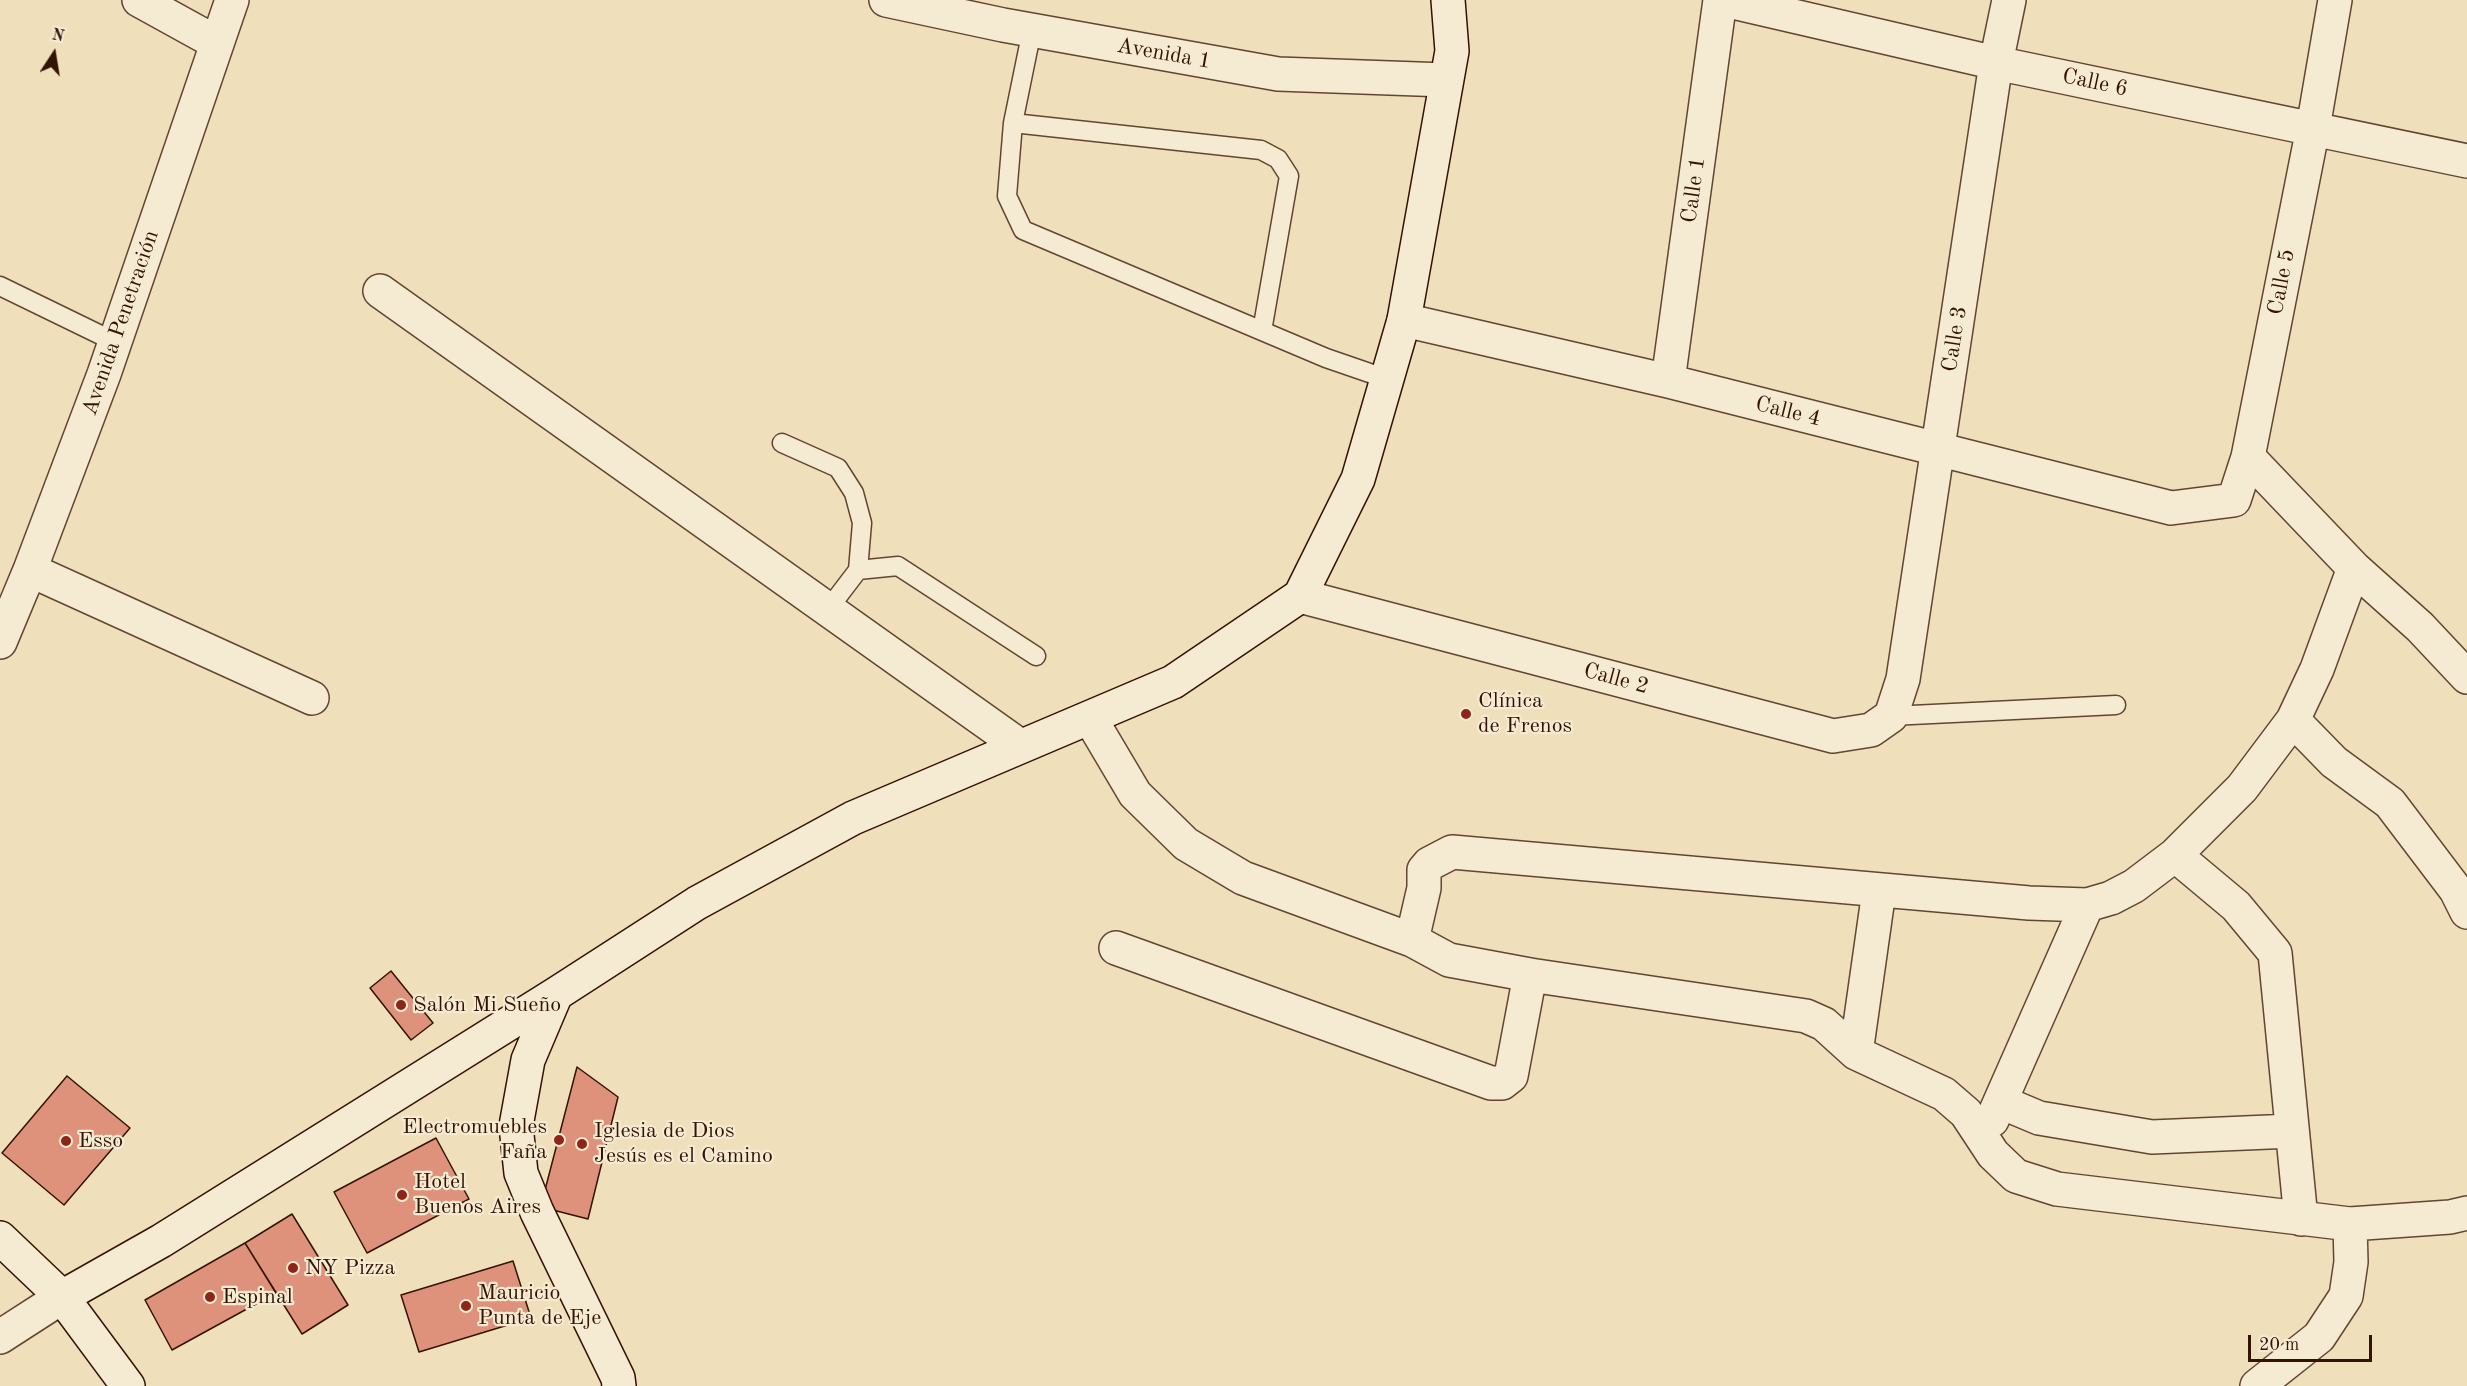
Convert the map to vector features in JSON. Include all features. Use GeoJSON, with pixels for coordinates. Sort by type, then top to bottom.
{"type":"FeatureCollection","features":[{"type":"Feature","properties":{"kind":"street"},"geometry":{"type":"LineString","coordinates":[[139,0],[217,43]]}},
{"type":"Feature","properties":{"kind":"street","name":"Avenida Penetración"},"geometry":{"type":"LineString","coordinates":[[3,628],[30,570],[115,342],[232,0]]}},
{"type":"Feature","properties":{"kind":"street","name":"Avenida 1"},"geometry":{"type":"LineString","coordinates":[[886,0],[1014,18],[1278,74],[1446,80]]}},
{"type":"Feature","properties":{"kind":"street"},"geometry":{"type":"LineString","coordinates":[[0,1336],[161,1240],[698,903],[853,818],[1173,682],[1300,596],[1358,479],[1404,320],[1452,51],[1448,0]]}},
{"type":"Feature","properties":{"kind":"street","name":"Calle 1"},"geometry":{"type":"LineString","coordinates":[[1668,381],[1719,0]]}},
{"type":"Feature","properties":{"kind":"street","name":"Calle 6"},"geometry":{"type":"LineString","coordinates":[[1724,0],[1996,63],[2467,161]]}},
{"type":"Feature","properties":{"kind":"street","name":"Calle 3"},"geometry":{"type":"LineString","coordinates":[[1891,716],[1903,679],[1996,63],[2009,0]]}},
{"type":"Feature","properties":{"kind":"street","name":"Calle 5"},"geometry":{"type":"LineString","coordinates":[[2171,508],[2234,500],[2248,457],[2313,129],[2335,0]]}},
{"type":"Feature","properties":{"kind":"street"},"geometry":{"type":"LineString","coordinates":[[380,291],[829,608],[1020,746]]}},
{"type":"Feature","properties":{"kind":"street","name":"Calle 4"},"geometry":{"type":"LineString","coordinates":[[1404,320],[1668,381],[2171,508]]}},
{"type":"Feature","properties":{"kind":"street"},"geometry":{"type":"LineString","coordinates":[[2248,457],[2354,568],[2420,627],[2467,677]]}},
{"type":"Feature","properties":{"kind":"street"},"geometry":{"type":"LineString","coordinates":[[1412,940],[1424,888],[1424,870],[1429,864],[1452,852],[2029,903],[2088,905],[2111,898],[2134,886],[2175,855],[2242,788],[2293,720],[2317,669],[2354,568]]}},
{"type":"Feature","properties":{"kind":"street"},"geometry":{"type":"LineString","coordinates":[[30,570],[312,698]]}},
{"type":"Feature","properties":{"kind":"street","name":"Calle 2"},"geometry":{"type":"LineString","coordinates":[[1300,596],[1833,736],[1871,730],[1891,716]]}},
{"type":"Feature","properties":{"kind":"street"},"geometry":{"type":"LineString","coordinates":[[1090,718],[1135,794],[1186,844],[1243,878],[1412,940],[1449,960],[1530,975],[1806,1016],[1824,1024],[1856,1053],[1944,1094],[1966,1113],[1993,1154],[2016,1176],[2057,1190],[2350,1224],[2450,1217],[2467,1213]]}},
{"type":"Feature","properties":{"kind":"street"},"geometry":{"type":"LineString","coordinates":[[2293,720],[2334,762],[2390,802],[2456,890],[2467,912]]}},
{"type":"Feature","properties":{"kind":"street"},"geometry":{"type":"LineString","coordinates":[[2175,855],[2236,906],[2275,953],[2301,1219]]}},
{"type":"Feature","properties":{"kind":"street"},"geometry":{"type":"LineString","coordinates":[[1856,1053],[1879,891]]}},
{"type":"Feature","properties":{"kind":"street"},"geometry":{"type":"LineString","coordinates":[[1984,1140],[2088,905]]}},
{"type":"Feature","properties":{"kind":"street"},"geometry":{"type":"LineString","coordinates":[[1116,948],[1491,1083],[1502,1083],[1511,1076],[1530,975]]}},
{"type":"Feature","properties":{"kind":"street"},"geometry":{"type":"LineString","coordinates":[[556,994],[528,1060],[516,1126],[521,1173],[537,1212],[618,1378],[619,1386]]}},
{"type":"Feature","properties":{"kind":"street"},"geometry":{"type":"LineString","coordinates":[[2001,1102],[2039,1118],[2152,1137],[2292,1131]]}},
{"type":"Feature","properties":{"kind":"street"},"geometry":{"type":"LineString","coordinates":[[2256,1386],[2319,1337],[2346,1296],[2351,1263],[2350,1224]]}},
{"type":"Feature","properties":{"kind":"street"},"geometry":{"type":"LineString","coordinates":[[0,1238],[62,1297],[128,1386]]}},
{"type":"Feature","properties":{"kind":"lane"},"geometry":{"type":"LineString","coordinates":[[1014,18],[1013,123],[1007,196],[1023,230],[1326,358],[1387,379]]}},
{"type":"Feature","properties":{"kind":"lane"},"geometry":{"type":"LineString","coordinates":[[1013,123],[1261,150],[1278,159],[1289,176],[1262,331]]}},
{"type":"Feature","properties":{"kind":"lane"},"geometry":{"type":"LineString","coordinates":[[0,286],[115,342]]}},
{"type":"Feature","properties":{"kind":"lane"},"geometry":{"type":"LineString","coordinates":[[782,443],[838,468],[854,493],[862,523],[858,570],[829,608]]}},
{"type":"Feature","properties":{"kind":"lane"},"geometry":{"type":"LineString","coordinates":[[858,570],[898,566],[1035,656]]}},
{"type":"Feature","properties":{"kind":"lane"},"geometry":{"type":"LineString","coordinates":[[1891,716],[2116,705]]}},
{"type":"Feature","properties":{"kind":"building","name":"Salón Mi Sueño"},"geometry":{"type":"Polygon","coordinates":[[[391,971],[433,1023],[411,1040],[370,988],[391,971]]]}},
{"type":"Feature","properties":{"kind":"building","name":"Iglesia de Dios Jesús es el Camino"},"geometry":{"type":"Polygon","coordinates":[[[577,1067],[618,1097],[588,1219],[549,1209],[545,1190],[577,1067]]]}},
{"type":"Feature","properties":{"kind":"building","name":"Esso"},"geometry":{"type":"Polygon","coordinates":[[[67,1076],[130,1128],[64,1205],[2,1153],[67,1076]]]}},
{"type":"Feature","properties":{"kind":"building","name":"Hotel Buenos Aires"},"geometry":{"type":"Polygon","coordinates":[[[436,1138],[469,1199],[367,1253],[334,1192],[436,1138]]]}},
{"type":"Feature","properties":{"kind":"building","name":"NY Pizza"},"geometry":{"type":"Polygon","coordinates":[[[292,1214],[348,1305],[302,1334],[245,1243],[292,1214]]]}},
{"type":"Feature","properties":{"kind":"building","name":"Espinal"},"geometry":{"type":"Polygon","coordinates":[[[245,1243],[276,1293],[172,1350],[145,1300],[245,1243]]]}},
{"type":"Feature","properties":{"kind":"building","name":"Mauricio Punta de Eje"},"geometry":{"type":"Polygon","coordinates":[[[513,1261],[531,1318],[419,1352],[401,1295],[513,1261]]]}},
{"type":"Feature","properties":{"kind":"place","name":"Clínica de Frenos"},"geometry":{"type":"Point","coordinates":[1466,714]}},
{"type":"Feature","properties":{"kind":"place","name":"Salón Mi Sueño"},"geometry":{"type":"Point","coordinates":[401,1005]}},
{"type":"Feature","properties":{"kind":"place","name":"Electromuebles Faña"},"geometry":{"type":"Point","coordinates":[559,1140]}},
{"type":"Feature","properties":{"kind":"place","name":"Esso"},"geometry":{"type":"Point","coordinates":[66,1141]}},
{"type":"Feature","properties":{"kind":"place","name":"Iglesia de Dios Jesús es el Camino"},"geometry":{"type":"Point","coordinates":[582,1144]}},
{"type":"Feature","properties":{"kind":"place","name":"Hotel Buenos Aires"},"geometry":{"type":"Point","coordinates":[402,1195]}},
{"type":"Feature","properties":{"kind":"place","name":"NY Pizza"},"geometry":{"type":"Point","coordinates":[293,1268]}},
{"type":"Feature","properties":{"kind":"place","name":"Espinal"},"geometry":{"type":"Point","coordinates":[210,1297]}},
{"type":"Feature","properties":{"kind":"place","name":"Mauricio Punta de Eje"},"geometry":{"type":"Point","coordinates":[466,1306]}}]}
